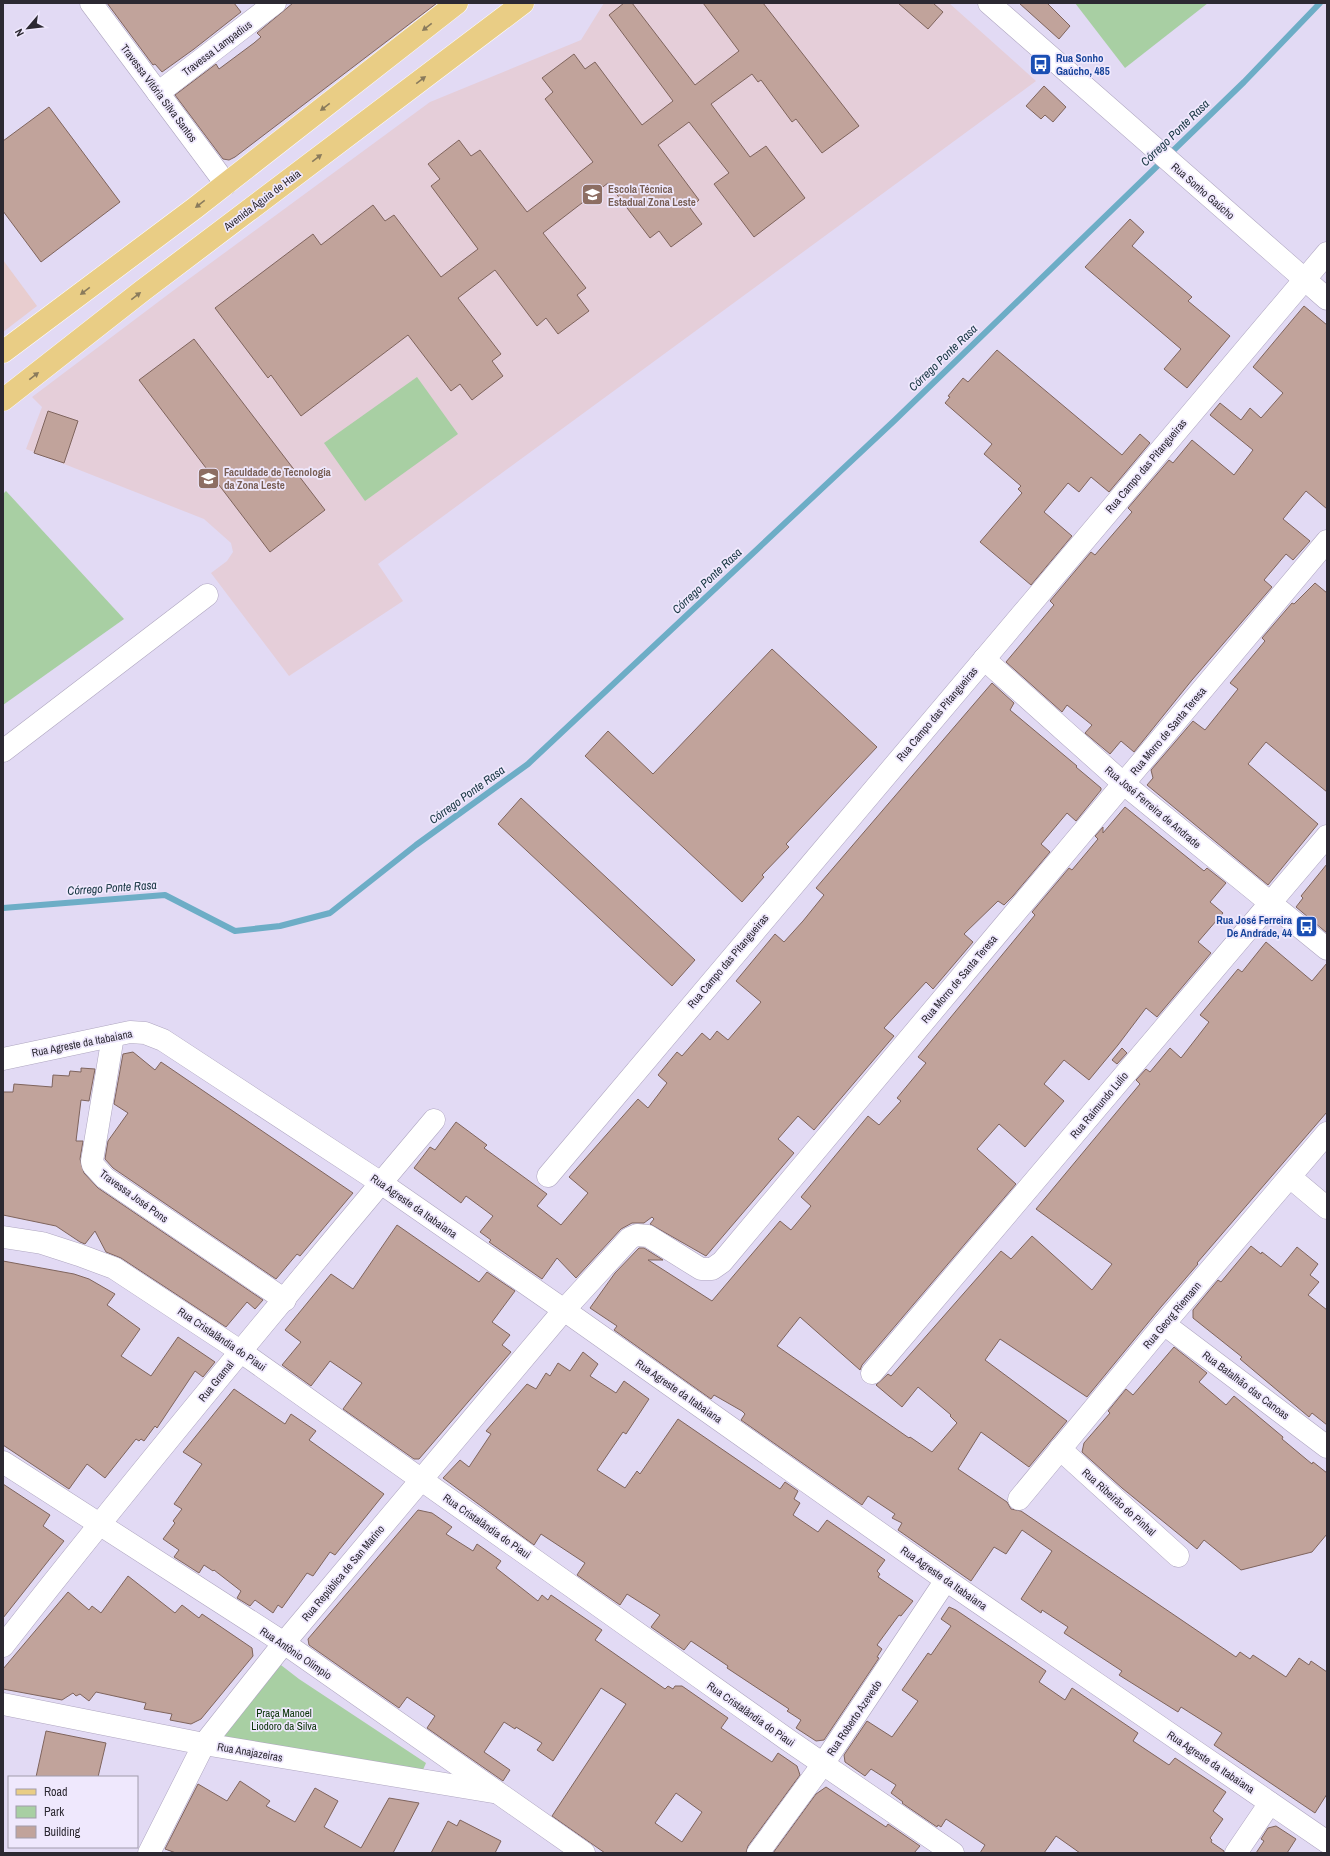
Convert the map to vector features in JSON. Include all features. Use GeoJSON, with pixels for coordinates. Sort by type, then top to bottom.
{"type":"FeatureCollection","features":[{"type":"Feature","properties":{"kind":"main road"},"geometry":{"type":"LineString","coordinates":[[3,352],[226,184],[458,3]]}},
{"type":"Feature","properties":{"kind":"main road","name":"Avenida Águia de Haia"},"geometry":{"type":"LineString","coordinates":[[3,400],[148,286],[523,3]]}},
{"type":"Feature","properties":{"kind":"street","name":"Travessa Vitória Silva Santos"},"geometry":{"type":"LineString","coordinates":[[92,3],[226,184]]}},
{"type":"Feature","properties":{"kind":"street","name":"Travessa Lampadius"},"geometry":{"type":"LineString","coordinates":[[158,92],[275,3]]}},
{"type":"Feature","properties":{"kind":"street","name":"Rua Sonho Gaúcho"},"geometry":{"type":"LineString","coordinates":[[989,3],[1327,299]]}},
{"type":"Feature","properties":{"kind":"street","name":"Rua Campo das Pitangueiras"},"geometry":{"type":"LineString","coordinates":[[548,1176],[1327,253]]}},
{"type":"Feature","properties":{"kind":"street","name":"Rua Morro de Santa Teresa"},"geometry":{"type":"LineString","coordinates":[[564,1310],[630,1238],[637,1235],[648,1236],[701,1269],[712,1269],[722,1262],[1327,541]]}},
{"type":"Feature","properties":{"kind":"street"},"geometry":{"type":"LineString","coordinates":[[3,751],[207,595]]}},
{"type":"Feature","properties":{"kind":"street","name":"Rua José Ferreira de Andrade"},"geometry":{"type":"LineString","coordinates":[[984,659],[1124,784],[1269,904],[1327,949]]}},
{"type":"Feature","properties":{"kind":"street","name":"Rua Raimundo Lulio"},"geometry":{"type":"LineString","coordinates":[[872,1373],[1327,836]]}},
{"type":"Feature","properties":{"kind":"street","name":"Rua Agreste da Itabaiana"},"geometry":{"type":"LineString","coordinates":[[3,1059],[130,1032],[146,1033],[163,1040],[381,1183],[564,1310],[946,1580],[1327,1842]]}},
{"type":"Feature","properties":{"kind":"street","name":"Travessa José Pons"},"geometry":{"type":"LineString","coordinates":[[113,1036],[92,1161],[93,1165],[105,1178],[285,1300]]}},
{"type":"Feature","properties":{"kind":"street","name":"Rua Gramal"},"geometry":{"type":"LineString","coordinates":[[3,1646],[98,1524],[240,1350],[285,1300],[434,1120]]}},
{"type":"Feature","properties":{"kind":"street","name":"Rua Georg Riemann"},"geometry":{"type":"LineString","coordinates":[[1019,1499],[1164,1324],[1327,1133]]}},
{"type":"Feature","properties":{"kind":"street"},"geometry":{"type":"LineString","coordinates":[[1290,1177],[1327,1208]]}},
{"type":"Feature","properties":{"kind":"street","name":"Rua Cristalândia do Piaui"},"geometry":{"type":"LineString","coordinates":[[3,1237],[42,1243],[114,1268],[240,1350],[823,1764],[953,1853]]}},
{"type":"Feature","properties":{"kind":"street","name":"Rua República de San Marino"},"geometry":{"type":"LineString","coordinates":[[149,1853],[204,1744],[284,1643],[564,1310]]}},
{"type":"Feature","properties":{"kind":"street","name":"Rua Batalhão das Canoas"},"geometry":{"type":"LineString","coordinates":[[1164,1324],[1327,1447]]}},
{"type":"Feature","properties":{"kind":"street","name":"Rua Ribeirão do Pinhal"},"geometry":{"type":"LineString","coordinates":[[1060,1449],[1178,1556]]}},
{"type":"Feature","properties":{"kind":"street","name":"Rua Antônio Olímpio"},"geometry":{"type":"LineString","coordinates":[[3,1462],[284,1643],[584,1853]]}},
{"type":"Feature","properties":{"kind":"street","name":"Rua Roberto Azevedo"},"geometry":{"type":"LineString","coordinates":[[758,1853],[823,1764],[946,1580]]}},
{"type":"Feature","properties":{"kind":"street","name":"Rua Anajazeiras"},"geometry":{"type":"LineString","coordinates":[[3,1704],[204,1744],[498,1793]]}},
{"type":"Feature","properties":{"kind":"street"},"geometry":{"type":"LineString","coordinates":[[1236,1853],[1270,1802]]}},
{"type":"Feature","properties":{"kind":"shaded area","name":"Escola Técnica Estadual Zona Leste"},"geometry":{"type":"Polygon","coordinates":[[[604,3],[949,3],[1036,81],[378,564],[403,601],[289,676],[211,573],[227,561],[233,552],[231,543],[204,519],[26,449],[42,407],[32,397],[178,287],[430,102],[581,40],[604,3]]]}},
{"type":"Feature","properties":{"kind":"shaded area"},"geometry":{"type":"Polygon","coordinates":[[[3,260],[37,306],[3,332],[3,260]]]}},
{"type":"Feature","properties":{"kind":"green space"},"geometry":{"type":"Polygon","coordinates":[[[1075,3],[1208,3],[1125,68],[1075,3]]]}},
{"type":"Feature","properties":{"kind":"green space"},"geometry":{"type":"Polygon","coordinates":[[[417,377],[458,434],[365,501],[324,443],[417,377]]]}},
{"type":"Feature","properties":{"kind":"green space"},"geometry":{"type":"Polygon","coordinates":[[[6,491],[124,619],[3,705],[3,494],[6,491]]]}},
{"type":"Feature","properties":{"kind":"green space","name":"Praça Manoel Liodoro da Silva"},"geometry":{"type":"Polygon","coordinates":[[[277,1662],[299,1679],[426,1763],[418,1781],[204,1751],[277,1662]]]}},
{"type":"Feature","properties":{"kind":"building"},"geometry":{"type":"Polygon","coordinates":[[[107,3],[234,3],[241,12],[162,72],[155,64],[153,65],[107,3]]]}},
{"type":"Feature","properties":{"kind":"building"},"geometry":{"type":"Polygon","coordinates":[[[293,3],[437,3],[235,157],[229,160],[223,159],[175,95],[216,64],[219,69],[254,43],[261,37],[257,33],[293,3]]]}},
{"type":"Feature","properties":{"kind":"building"},"geometry":{"type":"Polygon","coordinates":[[[624,3],[632,3],[695,85],[739,51],[703,3],[763,3],[859,126],[822,153],[796,119],[792,122],[761,80],[758,82],[752,74],[711,104],[750,157],[766,146],[805,198],[754,237],[714,184],[729,173],[689,122],[658,145],[699,200],[690,208],[702,224],[671,247],[659,231],[650,238],[608,183],[543,233],[586,288],[577,295],[589,311],[558,334],[546,318],[537,326],[495,270],[458,298],[501,354],[492,361],[503,376],[472,400],[460,384],[451,391],[408,335],[301,416],[271,375],[268,378],[215,308],[313,234],[321,245],[373,205],[385,221],[394,215],[441,277],[478,249],[431,186],[440,179],[428,164],[459,140],[471,156],[480,150],[527,212],[593,162],[545,99],[553,92],[542,78],[574,54],[585,69],[595,62],[642,125],[673,101],[609,15],[624,3]]]}},
{"type":"Feature","properties":{"kind":"building"},"geometry":{"type":"Polygon","coordinates":[[[898,3],[933,3],[943,12],[928,29],[898,3]]]}},
{"type":"Feature","properties":{"kind":"building"},"geometry":{"type":"Polygon","coordinates":[[[1019,3],[1047,3],[1070,26],[1059,39],[1019,3]]]}},
{"type":"Feature","properties":{"kind":"building"},"geometry":{"type":"Polygon","coordinates":[[[1044,86],[1066,107],[1053,122],[1045,115],[1041,119],[1026,106],[1044,86]]]}},
{"type":"Feature","properties":{"kind":"building"},"geometry":{"type":"Polygon","coordinates":[[[49,107],[120,202],[41,262],[3,211],[3,141],[49,107]]]}},
{"type":"Feature","properties":{"kind":"building"},"geometry":{"type":"Polygon","coordinates":[[[1130,219],[1144,232],[1132,246],[1192,297],[1188,301],[1230,336],[1187,388],[1164,369],[1181,349],[1085,267],[1130,219]]]}},
{"type":"Feature","properties":{"kind":"building"},"geometry":{"type":"Polygon","coordinates":[[[1304,306],[1327,325],[1327,509],[1306,491],[1283,519],[1310,541],[1293,560],[1286,554],[1264,580],[1272,587],[1192,680],[1134,752],[1121,741],[1110,754],[1085,733],[1092,725],[1067,705],[1062,712],[1006,662],[1054,605],[1050,601],[1091,552],[1095,555],[1132,512],[1128,508],[1169,460],[1173,463],[1192,440],[1234,475],[1253,450],[1210,415],[1220,403],[1241,420],[1250,408],[1261,418],[1283,393],[1253,367],[1304,306]]]}},
{"type":"Feature","properties":{"kind":"building"},"geometry":{"type":"Polygon","coordinates":[[[194,339],[325,510],[270,552],[139,380],[194,339]]]}},
{"type":"Feature","properties":{"kind":"building"},"geometry":{"type":"Polygon","coordinates":[[[997,350],[1122,455],[1140,434],[1150,443],[1109,492],[1091,477],[1079,492],[1068,483],[1044,512],[1072,536],[1031,585],[980,542],[1022,493],[1018,489],[1021,486],[984,454],[992,444],[945,403],[950,397],[948,396],[963,378],[968,382],[997,350]]]}},
{"type":"Feature","properties":{"kind":"building"},"geometry":{"type":"Polygon","coordinates":[[[48,411],[78,421],[64,463],[34,453],[48,411]]]}},
{"type":"Feature","properties":{"kind":"building"},"geometry":{"type":"Polygon","coordinates":[[[1315,583],[1327,593],[1327,792],[1266,742],[1248,764],[1318,824],[1268,885],[1147,785],[1153,778],[1151,770],[1193,721],[1205,730],[1238,689],[1230,683],[1265,641],[1262,638],[1292,603],[1294,604],[1315,583]]]}},
{"type":"Feature","properties":{"kind":"building"},"geometry":{"type":"Polygon","coordinates":[[[772,649],[877,747],[786,844],[789,847],[762,875],[764,877],[742,902],[585,756],[608,731],[653,774],[772,649]]]}},
{"type":"Feature","properties":{"kind":"building"},"geometry":{"type":"Polygon","coordinates":[[[992,683],[1014,703],[1010,710],[1077,766],[1076,767],[1101,788],[1101,790],[1076,821],[1067,813],[1041,844],[1050,852],[1013,896],[1004,905],[998,901],[964,934],[973,942],[933,989],[926,982],[884,1028],[894,1036],[814,1130],[798,1116],[778,1139],[794,1153],[706,1256],[650,1224],[654,1219],[652,1217],[644,1223],[632,1223],[621,1229],[576,1278],[557,1258],[542,1279],[489,1242],[491,1240],[480,1232],[493,1216],[466,1196],[461,1203],[414,1168],[430,1147],[435,1150],[456,1122],[487,1145],[484,1148],[547,1194],[537,1206],[561,1225],[588,1193],[569,1177],[638,1099],[648,1108],[667,1083],[658,1075],[677,1052],[682,1056],[702,1033],[710,1040],[717,1031],[728,1040],[761,1002],[736,981],[775,934],[784,942],[803,921],[824,895],[816,888],[992,683]]]}},
{"type":"Feature","properties":{"kind":"building"},"geometry":{"type":"Polygon","coordinates":[[[521,798],[695,960],[672,986],[498,824],[521,798]]]}},
{"type":"Feature","properties":{"kind":"building"},"geometry":{"type":"Polygon","coordinates":[[[1125,807],[1204,871],[1207,868],[1226,883],[1210,902],[1223,913],[1198,942],[1211,953],[1157,1017],[1146,1008],[1089,1080],[1064,1060],[1044,1084],[1064,1101],[1025,1147],[999,1124],[977,1149],[1016,1184],[862,1365],[860,1370],[800,1317],[777,1346],[909,1438],[910,1437],[932,1452],[957,1423],[950,1416],[951,1415],[918,1387],[902,1407],[876,1385],[888,1374],[891,1376],[1001,1251],[1011,1259],[1032,1236],[1092,1290],[1112,1264],[1036,1209],[1140,1084],[1136,1080],[1146,1069],[1150,1072],[1170,1048],[1181,1058],[1209,1022],[1200,1015],[1238,969],[1242,972],[1266,942],[1312,981],[1327,963],[1327,1112],[1197,1263],[1198,1264],[1087,1397],[1000,1339],[985,1360],[1067,1421],[1029,1467],[981,1432],[958,1469],[1007,1502],[1011,1509],[1021,1511],[1236,1657],[1240,1652],[1250,1659],[1253,1655],[1286,1677],[1299,1658],[1309,1665],[1311,1661],[1327,1672],[1327,1794],[1315,1813],[1214,1745],[1222,1733],[1181,1707],[1178,1712],[1119,1675],[1122,1671],[1064,1633],[1068,1627],[1042,1610],[1041,1613],[1021,1599],[1052,1551],[1022,1530],[1006,1554],[994,1547],[971,1581],[898,1530],[902,1523],[892,1518],[895,1514],[868,1496],[862,1505],[741,1420],[745,1414],[742,1411],[714,1395],[711,1399],[614,1330],[617,1326],[590,1308],[615,1273],[639,1248],[644,1248],[663,1260],[648,1260],[712,1301],[780,1221],[791,1230],[811,1206],[801,1197],[868,1116],[879,1125],[901,1101],[897,1098],[926,1063],[918,1057],[1035,915],[1032,912],[1069,868],[1072,870],[1098,839],[1095,836],[1103,827],[1103,833],[1125,807]]]}},
{"type":"Feature","properties":{"kind":"building"},"geometry":{"type":"Polygon","coordinates":[[[1327,864],[1327,933],[1296,907],[1303,898],[1301,896],[1327,864]]]}},
{"type":"Feature","properties":{"kind":"building"},"geometry":{"type":"Polygon","coordinates":[[[1122,1048],[1127,1053],[1117,1064],[1112,1060],[1122,1048]]]}},
{"type":"Feature","properties":{"kind":"building"},"geometry":{"type":"Polygon","coordinates":[[[133,1052],[155,1070],[161,1062],[353,1193],[300,1256],[297,1254],[276,1279],[113,1168],[105,1159],[108,1141],[128,1113],[114,1104],[123,1054],[133,1052]]]}},
{"type":"Feature","properties":{"kind":"building"},"geometry":{"type":"Polygon","coordinates":[[[81,1068],[95,1069],[89,1101],[81,1100],[76,1141],[83,1141],[80,1159],[84,1173],[98,1188],[263,1300],[255,1309],[247,1302],[226,1327],[121,1258],[106,1252],[95,1231],[85,1244],[56,1226],[3,1215],[3,1092],[13,1092],[14,1084],[52,1087],[53,1075],[69,1076],[70,1071],[81,1072],[81,1068]]]}},
{"type":"Feature","properties":{"kind":"building"},"geometry":{"type":"Polygon","coordinates":[[[397,1225],[479,1282],[487,1272],[515,1291],[492,1322],[510,1335],[502,1345],[511,1352],[419,1459],[414,1459],[343,1409],[362,1383],[330,1361],[311,1386],[282,1365],[301,1342],[285,1330],[331,1274],[353,1289],[397,1225]]]}},
{"type":"Feature","properties":{"kind":"building"},"geometry":{"type":"Polygon","coordinates":[[[1251,1246],[1261,1254],[1262,1252],[1281,1267],[1297,1247],[1318,1264],[1310,1275],[1319,1282],[1308,1295],[1327,1310],[1327,1425],[1312,1413],[1309,1417],[1240,1359],[1242,1357],[1193,1318],[1193,1310],[1218,1280],[1221,1282],[1251,1246]]]}},
{"type":"Feature","properties":{"kind":"building"},"geometry":{"type":"Polygon","coordinates":[[[3,1261],[74,1274],[89,1279],[115,1294],[107,1305],[140,1329],[121,1356],[151,1376],[178,1337],[215,1362],[203,1377],[195,1371],[157,1428],[155,1426],[144,1441],[141,1439],[139,1441],[136,1439],[105,1478],[87,1464],[69,1489],[3,1445],[3,1261]]]}},
{"type":"Feature","properties":{"kind":"building"},"geometry":{"type":"Polygon","coordinates":[[[1174,1347],[1207,1373],[1199,1382],[1226,1405],[1234,1396],[1283,1437],[1282,1439],[1312,1464],[1313,1462],[1327,1473],[1327,1534],[1312,1552],[1241,1570],[1204,1540],[1197,1549],[1122,1488],[1082,1452],[1084,1443],[1110,1413],[1108,1411],[1126,1389],[1133,1395],[1174,1347]]]}},
{"type":"Feature","properties":{"kind":"building"},"geometry":{"type":"Polygon","coordinates":[[[583,1352],[598,1364],[590,1376],[616,1393],[624,1381],[649,1399],[626,1434],[623,1432],[597,1470],[625,1488],[637,1471],[640,1474],[678,1419],[780,1489],[785,1482],[798,1491],[794,1499],[800,1503],[793,1515],[818,1532],[827,1520],[885,1560],[877,1571],[880,1574],[878,1577],[913,1601],[901,1616],[899,1615],[877,1645],[882,1649],[877,1657],[879,1658],[824,1740],[816,1741],[796,1728],[801,1720],[787,1711],[789,1709],[727,1668],[728,1666],[691,1641],[684,1650],[651,1627],[660,1615],[627,1594],[620,1605],[577,1575],[585,1563],[541,1534],[534,1545],[443,1478],[460,1460],[469,1467],[491,1434],[486,1431],[527,1384],[536,1389],[546,1373],[550,1376],[558,1363],[570,1371],[583,1352]]]}},
{"type":"Feature","properties":{"kind":"building"},"geometry":{"type":"Polygon","coordinates":[[[234,1389],[285,1424],[291,1414],[316,1431],[309,1440],[384,1494],[335,1555],[330,1552],[313,1576],[307,1573],[282,1608],[278,1605],[273,1613],[255,1600],[250,1606],[237,1598],[241,1591],[214,1570],[213,1571],[204,1565],[199,1573],[174,1557],[179,1550],[163,1539],[175,1523],[173,1521],[182,1509],[174,1504],[202,1464],[183,1452],[234,1389]]]}},
{"type":"Feature","properties":{"kind":"building"},"geometry":{"type":"Polygon","coordinates":[[[3,1484],[50,1515],[43,1526],[64,1541],[3,1618],[3,1484]]]}},
{"type":"Feature","properties":{"kind":"building"},"geometry":{"type":"Polygon","coordinates":[[[418,1510],[432,1513],[452,1527],[446,1534],[473,1551],[477,1544],[501,1561],[496,1568],[538,1601],[542,1595],[548,1600],[551,1595],[602,1630],[595,1640],[665,1689],[668,1686],[673,1689],[675,1686],[682,1686],[728,1718],[721,1728],[772,1762],[778,1753],[797,1766],[800,1775],[748,1846],[746,1853],[605,1853],[552,1816],[626,1704],[601,1688],[553,1761],[537,1750],[542,1743],[516,1727],[515,1729],[504,1722],[484,1752],[510,1770],[503,1781],[427,1728],[435,1716],[407,1697],[399,1708],[309,1645],[308,1639],[418,1510]],[[676,1793],[655,1823],[682,1842],[702,1812],[676,1793]]]}},
{"type":"Feature","properties":{"kind":"building"},"geometry":{"type":"Polygon","coordinates":[[[128,1576],[175,1613],[182,1605],[199,1618],[202,1614],[252,1648],[253,1656],[201,1719],[191,1724],[170,1720],[172,1714],[144,1709],[146,1703],[96,1692],[89,1701],[80,1694],[76,1696],[73,1693],[62,1700],[3,1689],[3,1669],[68,1592],[89,1610],[92,1606],[101,1613],[128,1576]]]}},
{"type":"Feature","properties":{"kind":"building"},"geometry":{"type":"Polygon","coordinates":[[[949,1607],[956,1610],[1046,1671],[1039,1682],[1065,1700],[1072,1688],[1138,1733],[1133,1741],[1169,1765],[1175,1758],[1226,1792],[1213,1811],[1223,1819],[1210,1838],[1212,1840],[1211,1842],[1224,1851],[1224,1853],[1080,1853],[1056,1836],[1044,1853],[980,1853],[985,1845],[946,1819],[941,1827],[938,1825],[937,1827],[902,1803],[903,1802],[891,1793],[896,1785],[871,1769],[865,1776],[845,1762],[844,1755],[867,1721],[892,1737],[918,1701],[902,1690],[928,1653],[931,1655],[951,1626],[941,1619],[949,1607]]]}},
{"type":"Feature","properties":{"kind":"building"},"geometry":{"type":"Polygon","coordinates":[[[46,1731],[106,1743],[98,1776],[36,1776],[46,1731]]]}},
{"type":"Feature","properties":{"kind":"building"},"geometry":{"type":"Polygon","coordinates":[[[240,1781],[270,1801],[266,1806],[295,1822],[315,1788],[338,1801],[324,1827],[361,1848],[389,1798],[419,1803],[393,1853],[176,1853],[165,1849],[198,1784],[227,1801],[240,1781]]]}},
{"type":"Feature","properties":{"kind":"building"},"geometry":{"type":"Polygon","coordinates":[[[826,1787],[886,1827],[888,1824],[920,1846],[914,1853],[773,1853],[816,1794],[826,1787]]]}},
{"type":"Feature","properties":{"kind":"building"},"geometry":{"type":"Polygon","coordinates":[[[460,1820],[501,1841],[495,1853],[431,1853],[448,1821],[457,1826],[460,1820]]]}},
{"type":"Feature","properties":{"kind":"building"},"geometry":{"type":"Polygon","coordinates":[[[1276,1826],[1296,1839],[1287,1853],[1256,1853],[1264,1841],[1261,1839],[1268,1828],[1276,1826]]]}},
{"type":"Feature","properties":{"kind":"waterway","name":"Córrego Ponte Rasa"},"geometry":{"type":"LineString","coordinates":[[3,908],[165,895],[235,931],[280,926],[330,913],[416,845],[528,764],[895,420],[1244,82],[1320,3]]}},
{"type":"Feature","properties":{"kind":"place","name":"Rua Sonho Gaúcho, 485"},"geometry":{"type":"Point","coordinates":[1041,64]}},
{"type":"Feature","properties":{"kind":"place","name":"Escola Técnica Estadual Zona Leste"},"geometry":{"type":"Point","coordinates":[593,195]}},
{"type":"Feature","properties":{"kind":"place","name":"Faculdade de Tecnologia da Zona Leste"},"geometry":{"type":"Point","coordinates":[208,478]}},
{"type":"Feature","properties":{"kind":"place","name":"Rua José Ferreira De Andrade, 44"},"geometry":{"type":"Point","coordinates":[1307,926]}}]}
